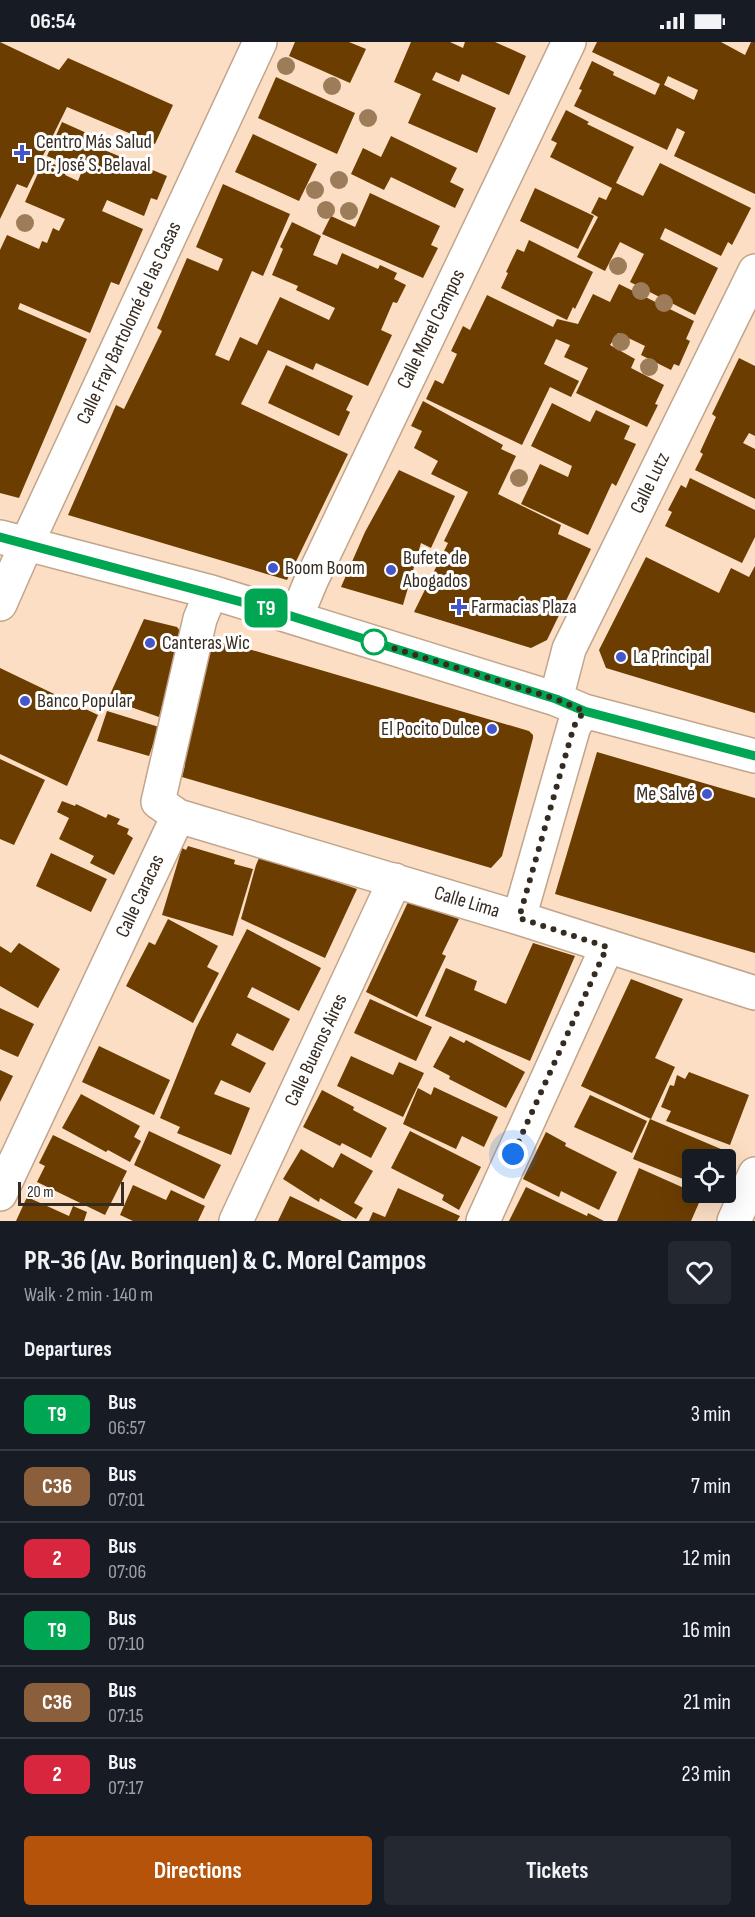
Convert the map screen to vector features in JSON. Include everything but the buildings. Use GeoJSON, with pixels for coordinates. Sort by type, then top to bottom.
{"type":"FeatureCollection","features":[{"type":"Feature","properties":{"kind":"street","name":"Calle Fray Bartolomé de las Casas"},"geometry":{"type":"LineString","coordinates":[[0,604],[13,541],[260,42]]}},
{"type":"Feature","properties":{"kind":"street","name":"Calle Morel Campos"},"geometry":{"type":"LineString","coordinates":[[296,617],[310,581],[569,42]]}},
{"type":"Feature","properties":{"kind":"street","name":"Calle Lutz"},"geometry":{"type":"LineString","coordinates":[[519,918],[574,726],[570,705],[569,649],[755,271]]}},
{"type":"Feature","properties":{"kind":"street"},"geometry":{"type":"LineString","coordinates":[[13,541],[211,592],[570,705],[755,756]]}},
{"type":"Feature","properties":{"kind":"street"},"geometry":{"type":"LineString","coordinates":[[178,816],[158,802],[200,619],[211,592]]}},
{"type":"Feature","properties":{"kind":"street","name":"Calle Lima"},"geometry":{"type":"LineString","coordinates":[[178,816],[519,918],[755,993]]}},
{"type":"Feature","properties":{"kind":"street","name":"Calle Caracas"},"geometry":{"type":"LineString","coordinates":[[0,1194],[178,816]]}},
{"type":"Feature","properties":{"kind":"street","name":"Calle Buenos Aires"},"geometry":{"type":"LineString","coordinates":[[236,1221],[395,880]]}},
{"type":"Feature","properties":{"kind":"street"},"geometry":{"type":"LineString","coordinates":[[483,1221],[607,947]]}},
{"type":"Feature","properties":{"kind":"street"},"geometry":{"type":"LineString","coordinates":[[734,1221],[755,1174]]}},
{"type":"Feature","properties":{"kind":"bus line","name":"T9"},"geometry":{"type":"LineString","coordinates":[[0,537],[211,592],[556,699],[584,711],[755,756]]}},
{"type":"Feature","properties":{"kind":"place","name":"Centro Más Salud Dr. José S. Belaval"},"geometry":{"type":"Point","coordinates":[22,153]}},
{"type":"Feature","properties":{"kind":"place","name":"Boom Boom"},"geometry":{"type":"Point","coordinates":[273,568]}},
{"type":"Feature","properties":{"kind":"place","name":"Bufete de Abogados"},"geometry":{"type":"Point","coordinates":[391,570]}},
{"type":"Feature","properties":{"kind":"place","name":"Farmacias Plaza"},"geometry":{"type":"Point","coordinates":[459,607]}},
{"type":"Feature","properties":{"kind":"place","name":"Canteras Wic"},"geometry":{"type":"Point","coordinates":[150,643]}},
{"type":"Feature","properties":{"kind":"place","name":"La Principal"},"geometry":{"type":"Point","coordinates":[621,657]}},
{"type":"Feature","properties":{"kind":"place","name":"Banco Popular"},"geometry":{"type":"Point","coordinates":[25,701]}},
{"type":"Feature","properties":{"kind":"place","name":"El Pocito Dulce"},"geometry":{"type":"Point","coordinates":[492,729]}},
{"type":"Feature","properties":{"kind":"place","name":"Me Salvé"},"geometry":{"type":"Point","coordinates":[707,794]}},
{"type":"Feature","properties":{"kind":"route"},"geometry":{"type":"LineString","coordinates":[[374,642],[556,699],[584,711],[574,726],[519,918],[607,947],[513,1154]]}}]}
